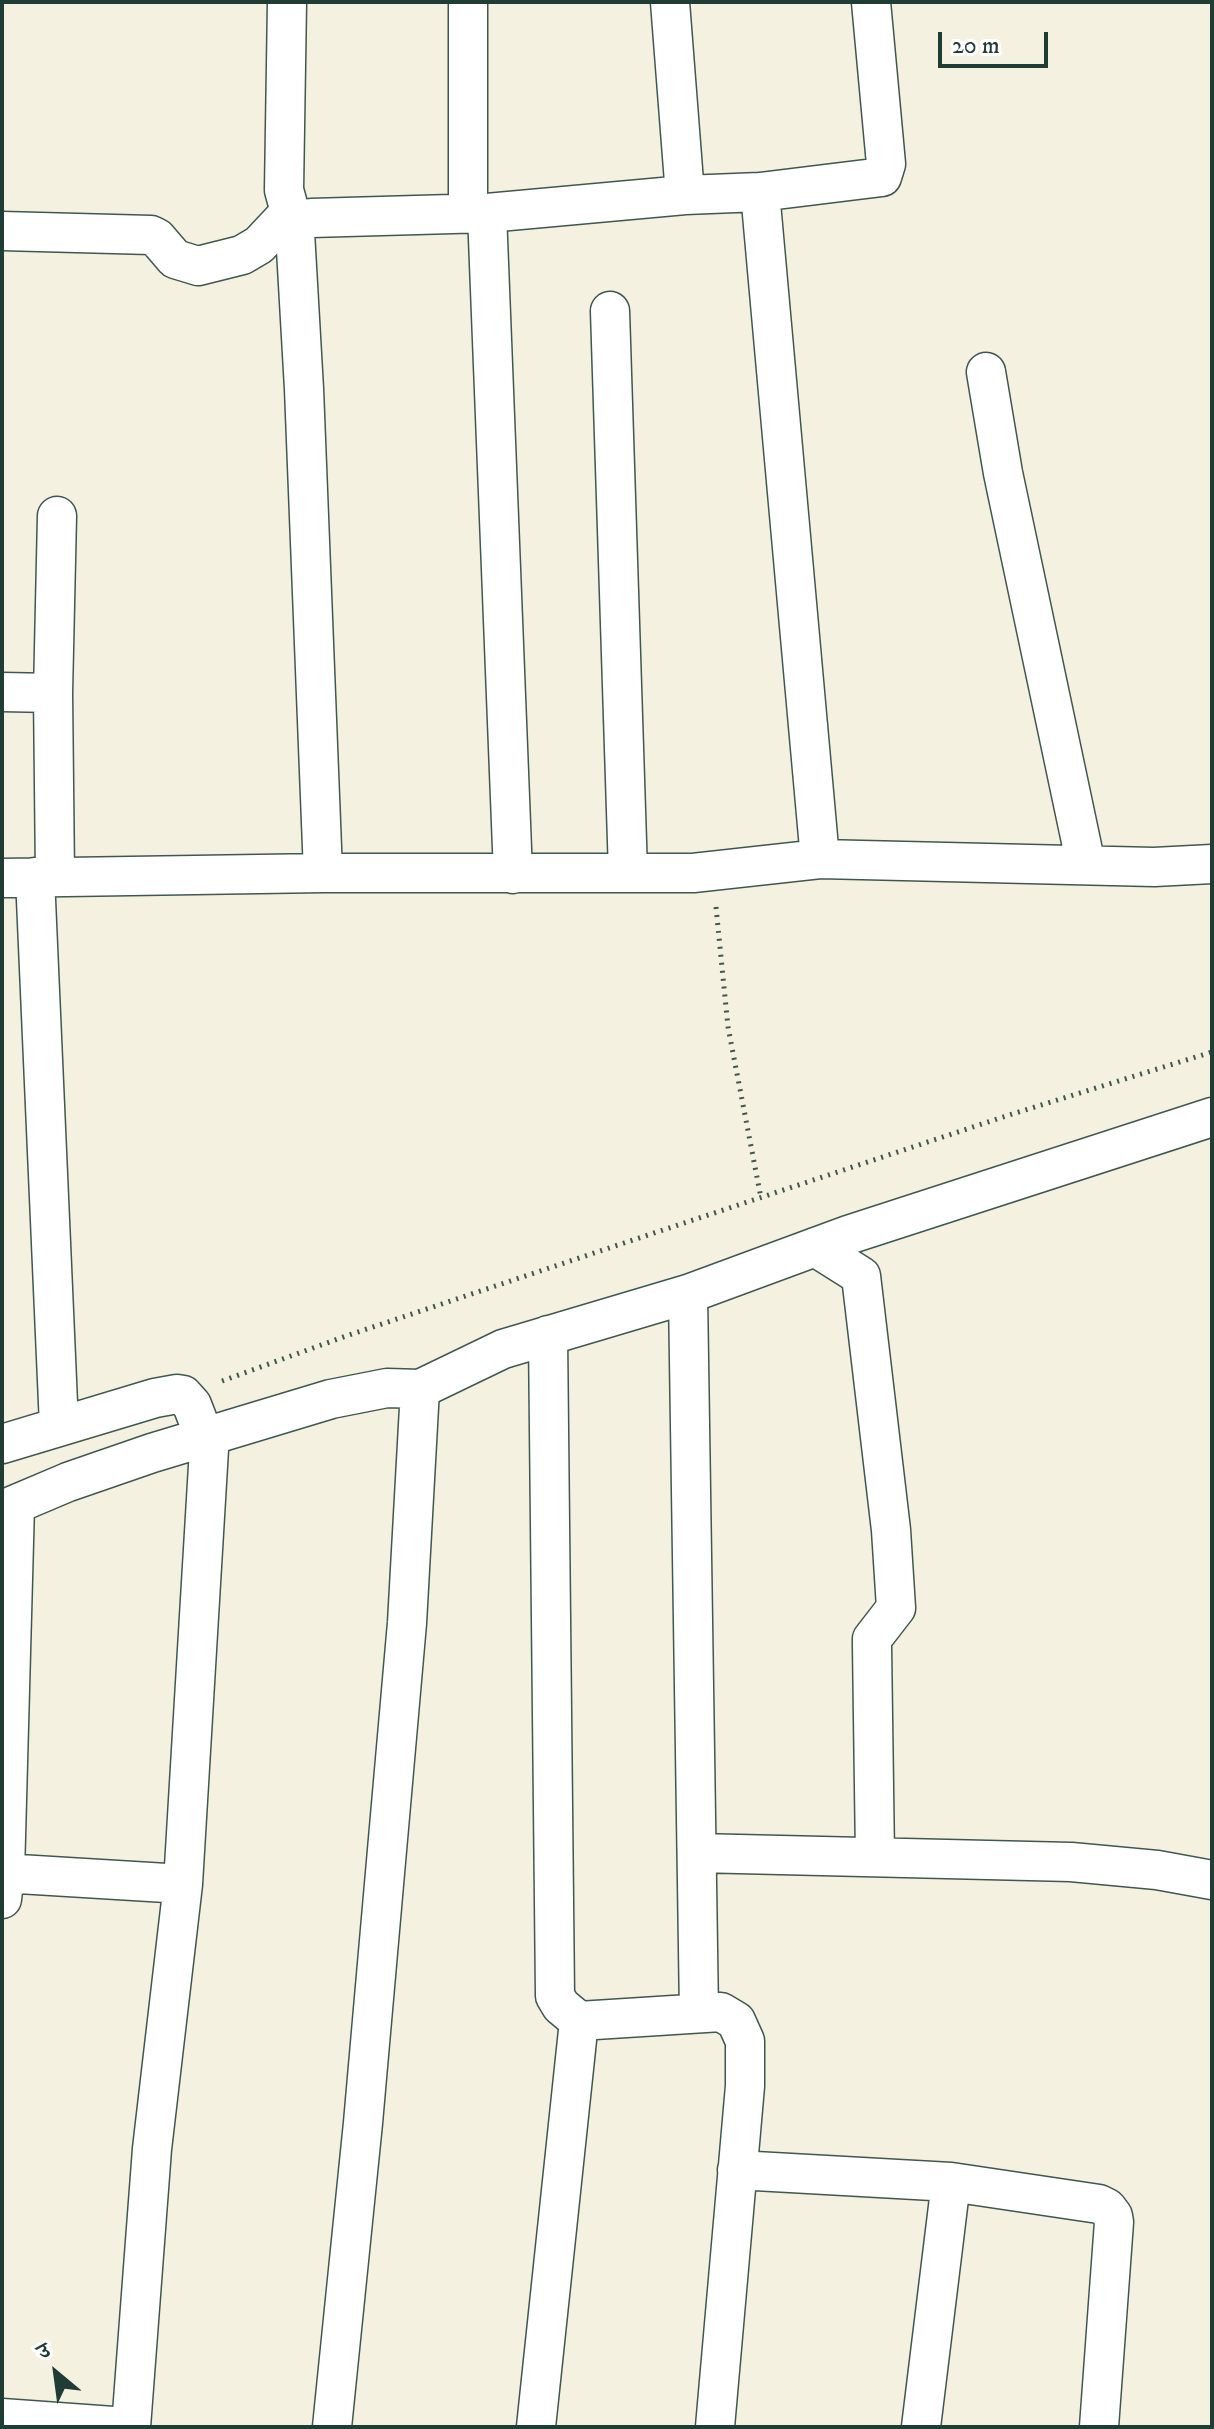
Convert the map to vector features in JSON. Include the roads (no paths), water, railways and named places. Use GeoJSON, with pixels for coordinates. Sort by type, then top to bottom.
{"type":"FeatureCollection","features":[{"type":"Feature","properties":{"kind":"street"},"geometry":{"type":"LineString","coordinates":[[287,2],[284,190],[294,218],[304,389],[323,873]]}},
{"type":"Feature","properties":{"kind":"street"},"geometry":{"type":"LineString","coordinates":[[468,2],[513,874]]}},
{"type":"Feature","properties":{"kind":"street"},"geometry":{"type":"LineString","coordinates":[[670,2],[685,195]]}},
{"type":"Feature","properties":{"kind":"street"},"geometry":{"type":"LineString","coordinates":[[2,231],[151,235],[175,259],[198,266],[242,255],[294,218],[478,213],[685,195],[760,192],[882,177],[886,164],[871,2]]}},
{"type":"Feature","properties":{"kind":"street"},"geometry":{"type":"LineString","coordinates":[[760,192],[820,859]]}},
{"type":"Feature","properties":{"kind":"street"},"geometry":{"type":"LineString","coordinates":[[610,311],[628,873]]}},
{"type":"Feature","properties":{"kind":"street"},"geometry":{"type":"LineString","coordinates":[[986,372],[1003,473],[1086,865]]}},
{"type":"Feature","properties":{"kind":"street"},"geometry":{"type":"LineString","coordinates":[[57,516],[53,693],[31,877],[59,1426]]}},
{"type":"Feature","properties":{"kind":"street"},"geometry":{"type":"LineString","coordinates":[[2,692],[53,693]]}},
{"type":"Feature","properties":{"kind":"street"},"geometry":{"type":"LineString","coordinates":[[31,877],[628,873],[712,870],[820,859],[1154,867],[1212,864]]}},
{"type":"Feature","properties":{"kind":"street"},"geometry":{"type":"LineString","coordinates":[[183,1884],[3,1882],[8,1508],[68,1482],[195,1415],[387,1388],[420,1389],[503,1349],[688,1294],[815,1247],[1212,1117]]}},
{"type":"Feature","properties":{"kind":"street"},"geometry":{"type":"LineString","coordinates":[[815,1247],[856,1271],[863,1285],[891,1530],[896,1608],[872,1639],[875,1857]]}},
{"type":"Feature","properties":{"kind":"street"},"geometry":{"type":"LineString","coordinates":[[688,1294],[699,2013]]}},
{"type":"Feature","properties":{"kind":"street"},"geometry":{"type":"LineString","coordinates":[[548,1335],[555,1996],[561,2006],[579,2021],[721,2012],[736,2021],[745,2041],[745,2086],[715,2427]]}},
{"type":"Feature","properties":{"kind":"street"},"geometry":{"type":"LineString","coordinates":[[332,2427],[363,2123],[407,1623],[420,1389]]}},
{"type":"Feature","properties":{"kind":"street"},"geometry":{"type":"LineString","coordinates":[[2,1444],[155,1398],[195,1415],[209,1449],[183,1884],[152,2149],[129,2427],[2,2418]]}},
{"type":"Feature","properties":{"kind":"street"},"geometry":{"type":"LineString","coordinates":[[697,1853],[1071,1862],[1157,1870],[1212,1880]]}},
{"type":"Feature","properties":{"kind":"street"},"geometry":{"type":"LineString","coordinates":[[536,2427],[579,2021]]}},
{"type":"Feature","properties":{"kind":"street"},"geometry":{"type":"LineString","coordinates":[[737,2170],[951,2182],[1099,2204],[1111,2211],[1114,2222],[1099,2427]]}},
{"type":"Feature","properties":{"kind":"street"},"geometry":{"type":"LineString","coordinates":[[921,2427],[951,2182]]}}]}
